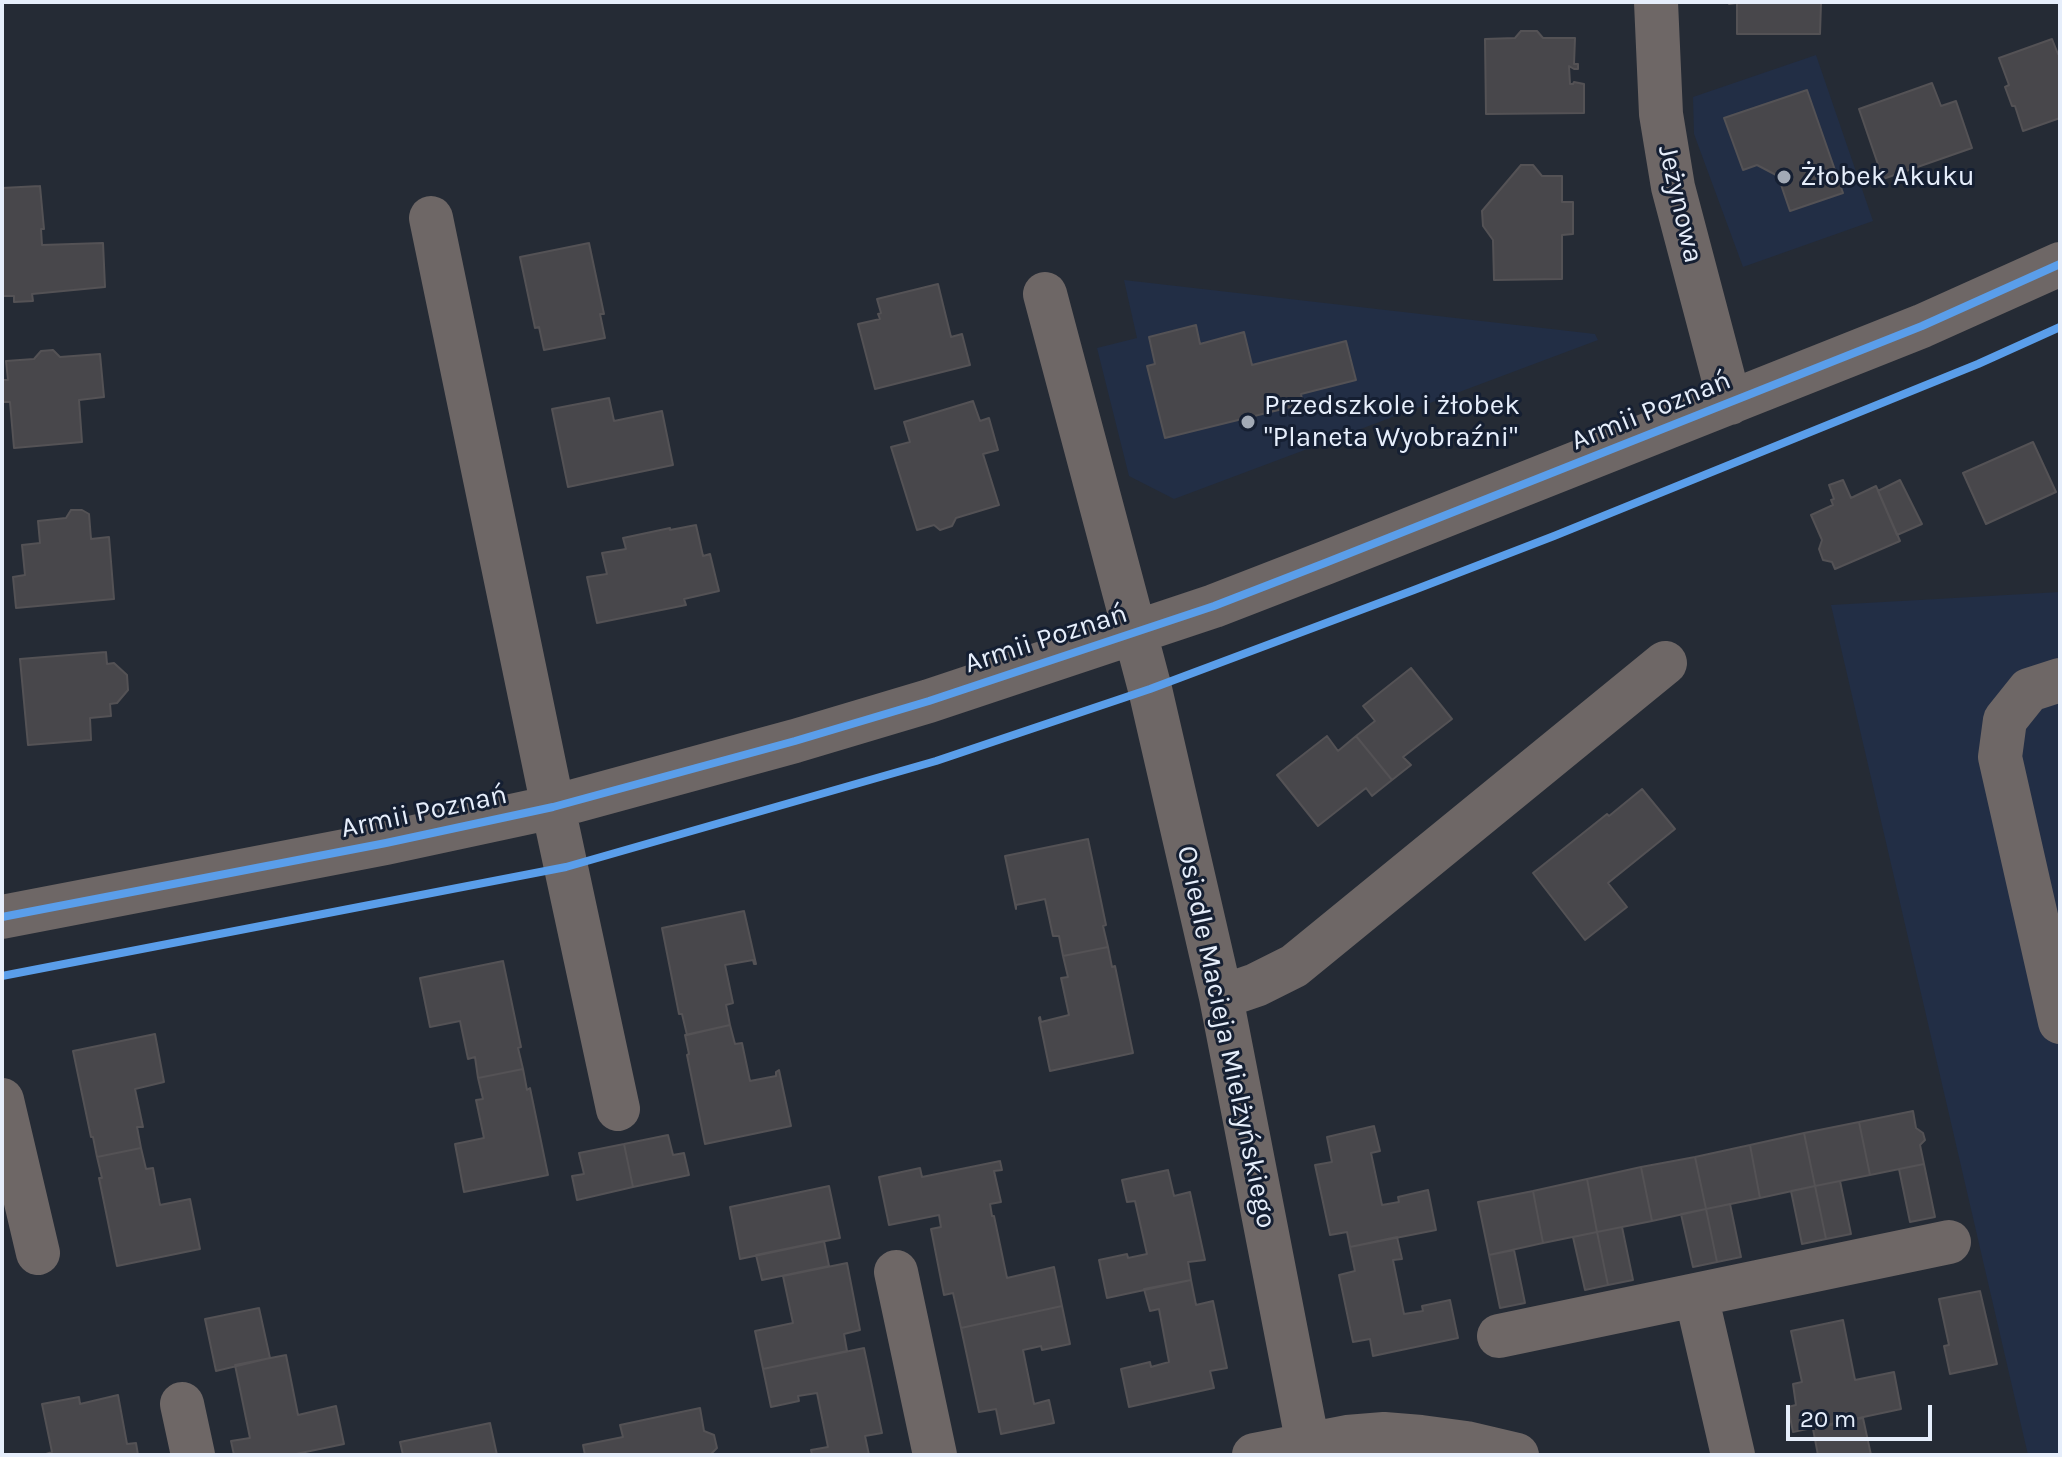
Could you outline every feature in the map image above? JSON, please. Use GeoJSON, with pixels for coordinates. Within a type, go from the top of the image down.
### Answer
{"type":"FeatureCollection","features":[{"type":"Feature","properties":{"kind":"street","name":"Jeżynowa"},"geometry":{"type":"LineString","coordinates":[[1656,2],[1661,114],[1673,187],[1730,403]]}},
{"type":"Feature","properties":{"kind":"street"},"geometry":{"type":"LineString","coordinates":[[431,218],[618,1109]]}},
{"type":"Feature","properties":{"kind":"street","name":"Armii Poznań"},"geometry":{"type":"LineString","coordinates":[[2,917],[399,841],[553,807],[929,701],[1214,606],[1922,326],[2060,264]]}},
{"type":"Feature","properties":{"kind":"street","name":"Armii Poznań"},"geometry":{"type":"LineString","coordinates":[[1045,294],[1135,633]]}},
{"type":"Feature","properties":{"kind":"street","name":"Osiedle Macieja Mielżyńskiego"},"geometry":{"type":"LineString","coordinates":[[1135,633],[1221,997],[1308,1449]]}},
{"type":"Feature","properties":{"kind":"street"},"geometry":{"type":"LineString","coordinates":[[1221,997],[1256,985],[1294,966],[1665,663]]}},
{"type":"Feature","properties":{"kind":"street"},"geometry":{"type":"LineString","coordinates":[[2060,680],[2029,690],[2005,720],[2000,757],[2060,1022]]}},
{"type":"Feature","properties":{"kind":"street"},"geometry":{"type":"LineString","coordinates":[[2,1100],[38,1253]]}},
{"type":"Feature","properties":{"kind":"street"},"geometry":{"type":"LineString","coordinates":[[1499,1336],[1949,1242]]}},
{"type":"Feature","properties":{"kind":"street"},"geometry":{"type":"LineString","coordinates":[[896,1272],[935,1455]]}},
{"type":"Feature","properties":{"kind":"street"},"geometry":{"type":"LineString","coordinates":[[1696,1295],[1733,1455]]}},
{"type":"Feature","properties":{"kind":"street"},"geometry":{"type":"LineString","coordinates":[[182,1404],[193,1455]]}},
{"type":"Feature","properties":{"kind":"street"},"geometry":{"type":"LineString","coordinates":[[1254,1455],[1308,1449],[1347,1437],[1384,1434],[1466,1443],[1517,1455]]}},
{"type":"Feature","properties":{"kind":"shaded area","name":"Żłobek Akuku"},"geometry":{"type":"Polygon","coordinates":[[[1816,55],[1873,221],[1743,267],[1694,134],[1693,97],[1816,55]]]}},
{"type":"Feature","properties":{"kind":"shaded area","name":"Przedszkole i żłobek \"Planeta Wyobraźni\""},"geometry":{"type":"Polygon","coordinates":[[[1124,280],[1595,334],[1598,340],[1174,499],[1129,476],[1097,348],[1137,338],[1124,280]]]}},
{"type":"Feature","properties":{"kind":"shaded area"},"geometry":{"type":"Polygon","coordinates":[[[2060,592],[2060,1455],[2028,1455],[1831,605],[2060,592]]]}},
{"type":"Feature","properties":{"kind":"building"},"geometry":{"type":"Polygon","coordinates":[[[1729,2],[1826,3],[1821,3],[1820,34],[1737,34],[1737,3],[1729,2]]]}},
{"type":"Feature","properties":{"kind":"building"},"geometry":{"type":"Polygon","coordinates":[[[1521,31],[1537,31],[1543,38],[1575,38],[1574,64],[1578,64],[1578,69],[1569,66],[1570,84],[1584,84],[1584,113],[1486,114],[1485,39],[1515,38],[1521,31]]]}},
{"type":"Feature","properties":{"kind":"building"},"geometry":{"type":"Polygon","coordinates":[[[2052,39],[2060,53],[2060,118],[2023,131],[2005,87],[2009,85],[1999,58],[2052,39]]]}},
{"type":"Feature","properties":{"kind":"building"},"geometry":{"type":"Polygon","coordinates":[[[1932,83],[1941,106],[1956,101],[1972,148],[1883,179],[1859,109],[1932,83]]]}},
{"type":"Feature","properties":{"kind":"building"},"geometry":{"type":"Polygon","coordinates":[[[1807,90],[1843,193],[1790,211],[1778,176],[1757,165],[1743,170],[1724,118],[1807,90]]]}},
{"type":"Feature","properties":{"kind":"building"},"geometry":{"type":"Polygon","coordinates":[[[1521,165],[1533,165],[1542,176],[1562,176],[1562,202],[1573,202],[1573,234],[1562,235],[1562,279],[1494,280],[1493,240],[1483,226],[1482,211],[1521,165]]]}},
{"type":"Feature","properties":{"kind":"building"},"geometry":{"type":"Polygon","coordinates":[[[40,186],[44,229],[41,229],[42,245],[103,243],[105,287],[32,294],[33,301],[14,302],[14,296],[2,296],[2,188],[40,186]]]}},
{"type":"Feature","properties":{"kind":"building"},"geometry":{"type":"Polygon","coordinates":[[[589,243],[604,314],[600,314],[605,338],[544,350],[539,327],[535,328],[520,257],[589,243]]]}},
{"type":"Feature","properties":{"kind":"building"},"geometry":{"type":"Polygon","coordinates":[[[938,284],[951,337],[962,334],[970,365],[875,389],[858,324],[880,319],[877,299],[938,284]]]}},
{"type":"Feature","properties":{"kind":"building"},"geometry":{"type":"Polygon","coordinates":[[[1196,325],[1200,344],[1244,332],[1252,365],[1346,341],[1356,380],[1301,394],[1303,404],[1165,438],[1147,366],[1155,364],[1149,337],[1196,325]]]}},
{"type":"Feature","properties":{"kind":"building"},"geometry":{"type":"Polygon","coordinates":[[[53,350],[60,357],[100,354],[104,397],[79,400],[82,442],[14,448],[10,402],[2,402],[2,380],[8,380],[6,361],[34,359],[41,351],[53,350]]]}},
{"type":"Feature","properties":{"kind":"building"},"geometry":{"type":"Polygon","coordinates":[[[609,398],[614,421],[662,411],[673,465],[568,487],[552,409],[609,398]]]}},
{"type":"Feature","properties":{"kind":"building"},"geometry":{"type":"Polygon","coordinates":[[[973,401],[980,421],[989,418],[998,450],[983,454],[999,505],[956,518],[952,526],[940,530],[934,525],[917,530],[891,447],[910,442],[904,422],[973,401]]]}},
{"type":"Feature","properties":{"kind":"building"},"geometry":{"type":"Polygon","coordinates":[[[2033,442],[2056,492],[1986,524],[1963,473],[2033,442]]]}},
{"type":"Feature","properties":{"kind":"building"},"geometry":{"type":"Polygon","coordinates":[[[1843,480],[1851,498],[1876,486],[1900,541],[1835,569],[1832,562],[1823,560],[1819,549],[1822,540],[1811,515],[1833,505],[1829,485],[1843,480]]]}},
{"type":"Feature","properties":{"kind":"building"},"geometry":{"type":"Polygon","coordinates":[[[1900,480],[1922,524],[1897,535],[1878,491],[1900,480]]]}},
{"type":"Feature","properties":{"kind":"building"},"geometry":{"type":"Polygon","coordinates":[[[71,510],[89,514],[91,539],[109,537],[114,599],[16,608],[13,577],[25,575],[22,545],[40,543],[38,521],[66,518],[71,510]]]}},
{"type":"Feature","properties":{"kind":"building"},"geometry":{"type":"Polygon","coordinates":[[[696,525],[703,556],[710,554],[719,591],[684,599],[686,605],[597,623],[587,577],[607,574],[602,553],[626,549],[623,538],[696,525]]]}},
{"type":"Feature","properties":{"kind":"building"},"geometry":{"type":"Polygon","coordinates":[[[106,652],[107,664],[114,663],[127,675],[128,690],[117,703],[110,704],[111,716],[90,718],[91,740],[28,745],[20,659],[106,652]]]}},
{"type":"Feature","properties":{"kind":"building"},"geometry":{"type":"Polygon","coordinates":[[[1411,668],[1452,719],[1403,757],[1411,765],[1392,780],[1356,736],[1375,721],[1363,706],[1411,668]]]}},
{"type":"Feature","properties":{"kind":"building"},"geometry":{"type":"Polygon","coordinates":[[[1327,736],[1338,751],[1356,736],[1392,780],[1372,796],[1366,788],[1318,826],[1277,775],[1327,736]]]}},
{"type":"Feature","properties":{"kind":"building"},"geometry":{"type":"Polygon","coordinates":[[[1642,789],[1675,829],[1608,883],[1627,907],[1585,940],[1533,873],[1642,789]]]}},
{"type":"Feature","properties":{"kind":"building"},"geometry":{"type":"Polygon","coordinates":[[[1088,839],[1108,947],[1063,956],[1059,936],[1053,936],[1045,899],[1016,905],[1016,909],[1005,856],[1088,839]]]}},
{"type":"Feature","properties":{"kind":"building"},"geometry":{"type":"Polygon","coordinates":[[[744,911],[756,964],[753,960],[725,965],[733,1003],[726,1005],[730,1025],[687,1035],[682,1014],[679,1014],[662,928],[744,911]]]}},
{"type":"Feature","properties":{"kind":"building"},"geometry":{"type":"Polygon","coordinates":[[[1108,947],[1112,967],[1115,966],[1133,1053],[1050,1071],[1039,1018],[1041,1022],[1069,1015],[1061,978],[1068,977],[1063,956],[1108,947]]]}},
{"type":"Feature","properties":{"kind":"building"},"geometry":{"type":"Polygon","coordinates":[[[503,961],[523,1069],[478,1078],[475,1057],[468,1059],[460,1021],[430,1027],[420,978],[503,961]]]}},
{"type":"Feature","properties":{"kind":"building"},"geometry":{"type":"Polygon","coordinates":[[[730,1025],[735,1044],[742,1043],[750,1081],[776,1076],[779,1070],[791,1126],[705,1144],[685,1035],[730,1025]]]}},
{"type":"Feature","properties":{"kind":"building"},"geometry":{"type":"Polygon","coordinates":[[[155,1034],[164,1082],[135,1089],[143,1127],[137,1127],[141,1148],[97,1157],[73,1051],[155,1034]]]}},
{"type":"Feature","properties":{"kind":"building"},"geometry":{"type":"Polygon","coordinates":[[[523,1069],[527,1090],[530,1088],[548,1175],[464,1192],[455,1144],[484,1138],[476,1100],[483,1099],[478,1078],[523,1069]]]}},
{"type":"Feature","properties":{"kind":"building"},"geometry":{"type":"Polygon","coordinates":[[[1913,1111],[1916,1128],[1923,1133],[1925,1140],[1920,1145],[1924,1164],[1870,1175],[1859,1122],[1913,1111]]]}},
{"type":"Feature","properties":{"kind":"building"},"geometry":{"type":"Polygon","coordinates":[[[1859,1122],[1870,1175],[1815,1186],[1804,1133],[1859,1122]]]}},
{"type":"Feature","properties":{"kind":"building"},"geometry":{"type":"Polygon","coordinates":[[[1374,1126],[1380,1151],[1371,1153],[1382,1205],[1399,1202],[1398,1197],[1428,1190],[1436,1230],[1350,1247],[1347,1232],[1330,1235],[1315,1165],[1332,1162],[1327,1137],[1374,1126]]]}},
{"type":"Feature","properties":{"kind":"building"},"geometry":{"type":"Polygon","coordinates":[[[1804,1133],[1815,1186],[1760,1198],[1750,1145],[1804,1133]]]}},
{"type":"Feature","properties":{"kind":"building"},"geometry":{"type":"Polygon","coordinates":[[[668,1135],[673,1155],[684,1153],[689,1175],[633,1187],[624,1144],[668,1135]]]}},
{"type":"Feature","properties":{"kind":"building"},"geometry":{"type":"Polygon","coordinates":[[[624,1144],[633,1187],[577,1200],[572,1176],[584,1174],[579,1153],[624,1144]]]}},
{"type":"Feature","properties":{"kind":"building"},"geometry":{"type":"Polygon","coordinates":[[[1750,1145],[1760,1198],[1706,1209],[1695,1157],[1750,1145]]]}},
{"type":"Feature","properties":{"kind":"building"},"geometry":{"type":"Polygon","coordinates":[[[141,1148],[146,1169],[153,1168],[160,1205],[190,1199],[200,1249],[117,1266],[97,1157],[141,1148]]]}},
{"type":"Feature","properties":{"kind":"building"},"geometry":{"type":"Polygon","coordinates":[[[1695,1157],[1706,1209],[1652,1221],[1641,1167],[1695,1157]]]}},
{"type":"Feature","properties":{"kind":"building"},"geometry":{"type":"Polygon","coordinates":[[[1000,1161],[1002,1170],[994,1171],[1001,1202],[990,1204],[1007,1278],[1054,1267],[1062,1306],[961,1328],[953,1293],[944,1295],[931,1229],[941,1227],[939,1215],[889,1225],[879,1177],[920,1168],[922,1177],[1000,1161]]]}},
{"type":"Feature","properties":{"kind":"building"},"geometry":{"type":"Polygon","coordinates":[[[1924,1164],[1935,1217],[1910,1222],[1899,1169],[1924,1164]]]}},
{"type":"Feature","properties":{"kind":"building"},"geometry":{"type":"Polygon","coordinates":[[[1641,1167],[1652,1221],[1597,1232],[1587,1179],[1641,1167]]]}},
{"type":"Feature","properties":{"kind":"building"},"geometry":{"type":"Polygon","coordinates":[[[1168,1170],[1174,1196],[1190,1192],[1205,1260],[1188,1262],[1191,1280],[1107,1298],[1099,1260],[1127,1254],[1128,1258],[1147,1254],[1135,1201],[1127,1202],[1122,1180],[1168,1170]]]}},
{"type":"Feature","properties":{"kind":"building"},"geometry":{"type":"Polygon","coordinates":[[[1587,1179],[1597,1232],[1543,1243],[1533,1191],[1587,1179]]]}},
{"type":"Feature","properties":{"kind":"building"},"geometry":{"type":"Polygon","coordinates":[[[1840,1181],[1851,1234],[1826,1239],[1815,1186],[1840,1181]]]}},
{"type":"Feature","properties":{"kind":"building"},"geometry":{"type":"Polygon","coordinates":[[[829,1186],[840,1238],[740,1259],[730,1207],[829,1186]]]}},
{"type":"Feature","properties":{"kind":"building"},"geometry":{"type":"Polygon","coordinates":[[[1815,1186],[1826,1239],[1802,1244],[1791,1191],[1815,1186]]]}},
{"type":"Feature","properties":{"kind":"building"},"geometry":{"type":"Polygon","coordinates":[[[1533,1191],[1543,1243],[1489,1255],[1478,1202],[1533,1191]]]}},
{"type":"Feature","properties":{"kind":"building"},"geometry":{"type":"Polygon","coordinates":[[[1730,1204],[1741,1257],[1717,1262],[1706,1209],[1730,1204]]]}},
{"type":"Feature","properties":{"kind":"building"},"geometry":{"type":"Polygon","coordinates":[[[1706,1209],[1717,1262],[1693,1267],[1681,1214],[1706,1209]]]}},
{"type":"Feature","properties":{"kind":"building"},"geometry":{"type":"Polygon","coordinates":[[[1622,1227],[1633,1280],[1608,1285],[1597,1232],[1622,1227]]]}},
{"type":"Feature","properties":{"kind":"building"},"geometry":{"type":"Polygon","coordinates":[[[1597,1232],[1608,1285],[1585,1290],[1573,1237],[1597,1232]]]}},
{"type":"Feature","properties":{"kind":"building"},"geometry":{"type":"Polygon","coordinates":[[[1397,1237],[1402,1259],[1393,1260],[1404,1314],[1423,1311],[1422,1306],[1450,1300],[1458,1338],[1373,1356],[1370,1339],[1353,1342],[1339,1275],[1355,1271],[1350,1247],[1397,1237]]]}},
{"type":"Feature","properties":{"kind":"building"},"geometry":{"type":"Polygon","coordinates":[[[824,1241],[829,1266],[762,1280],[756,1255],[824,1241]]]}},
{"type":"Feature","properties":{"kind":"building"},"geometry":{"type":"Polygon","coordinates":[[[1514,1250],[1525,1303],[1500,1308],[1489,1255],[1514,1250]]]}},
{"type":"Feature","properties":{"kind":"building"},"geometry":{"type":"Polygon","coordinates":[[[847,1263],[860,1330],[844,1334],[847,1351],[763,1369],[755,1331],[793,1323],[783,1276],[847,1263]]]}},
{"type":"Feature","properties":{"kind":"building"},"geometry":{"type":"Polygon","coordinates":[[[1191,1280],[1196,1305],[1213,1301],[1227,1368],[1210,1371],[1214,1388],[1129,1407],[1121,1369],[1150,1362],[1151,1367],[1169,1362],[1159,1309],[1150,1311],[1144,1289],[1191,1280]]]}},
{"type":"Feature","properties":{"kind":"building"},"geometry":{"type":"Polygon","coordinates":[[[1980,1291],[1997,1364],[1950,1374],[1944,1346],[1949,1345],[1939,1299],[1980,1291]]]}},
{"type":"Feature","properties":{"kind":"building"},"geometry":{"type":"Polygon","coordinates":[[[1062,1306],[1070,1344],[1042,1350],[1041,1346],[1023,1350],[1034,1404],[1049,1400],[1054,1423],[1001,1434],[996,1409],[979,1412],[961,1328],[1062,1306]]]}},
{"type":"Feature","properties":{"kind":"building"},"geometry":{"type":"Polygon","coordinates":[[[259,1308],[270,1358],[216,1371],[205,1319],[259,1308]]]}},
{"type":"Feature","properties":{"kind":"building"},"geometry":{"type":"Polygon","coordinates":[[[1843,1320],[1855,1380],[1894,1372],[1901,1409],[1793,1432],[1788,1407],[1796,1405],[1793,1384],[1802,1382],[1791,1331],[1843,1320]]]}},
{"type":"Feature","properties":{"kind":"building"},"geometry":{"type":"Polygon","coordinates":[[[864,1348],[882,1433],[865,1436],[869,1455],[812,1455],[811,1450],[828,1447],[817,1393],[798,1396],[799,1401],[771,1407],[763,1369],[864,1348]]]}},
{"type":"Feature","properties":{"kind":"building"},"geometry":{"type":"Polygon","coordinates":[[[286,1355],[298,1415],[336,1406],[344,1444],[291,1455],[234,1455],[231,1441],[250,1438],[235,1365],[286,1355]]]}},
{"type":"Feature","properties":{"kind":"building"},"geometry":{"type":"Polygon","coordinates":[[[118,1395],[127,1444],[136,1443],[138,1455],[43,1455],[52,1452],[42,1404],[79,1397],[80,1404],[118,1395]]]}},
{"type":"Feature","properties":{"kind":"building"},"geometry":{"type":"Polygon","coordinates":[[[700,1408],[704,1431],[714,1435],[717,1448],[710,1455],[585,1455],[583,1445],[623,1437],[620,1425],[700,1408]]]}},
{"type":"Feature","properties":{"kind":"building"},"geometry":{"type":"Polygon","coordinates":[[[1863,1418],[1871,1455],[1818,1455],[1813,1429],[1863,1418]]]}},
{"type":"Feature","properties":{"kind":"building"},"geometry":{"type":"Polygon","coordinates":[[[490,1423],[497,1455],[403,1455],[400,1442],[490,1423]]]}},
{"type":"Feature","properties":{"kind":"cycle path"},"geometry":{"type":"LineString","coordinates":[[2,917],[386,843],[553,807],[929,701],[1214,606],[1922,326],[2060,264]]}},
{"type":"Feature","properties":{"kind":"cycle path"},"geometry":{"type":"LineString","coordinates":[[2,976],[566,867],[936,761],[1150,689],[1554,536],[1978,364],[2060,327]]}},
{"type":"Feature","properties":{"kind":"place","name":"Żłobek Akuku"},"geometry":{"type":"Point","coordinates":[1784,177]}},
{"type":"Feature","properties":{"kind":"place","name":"Przedszkole i żłobek \"Planeta Wyobraźni\""},"geometry":{"type":"Point","coordinates":[1248,422]}}]}
